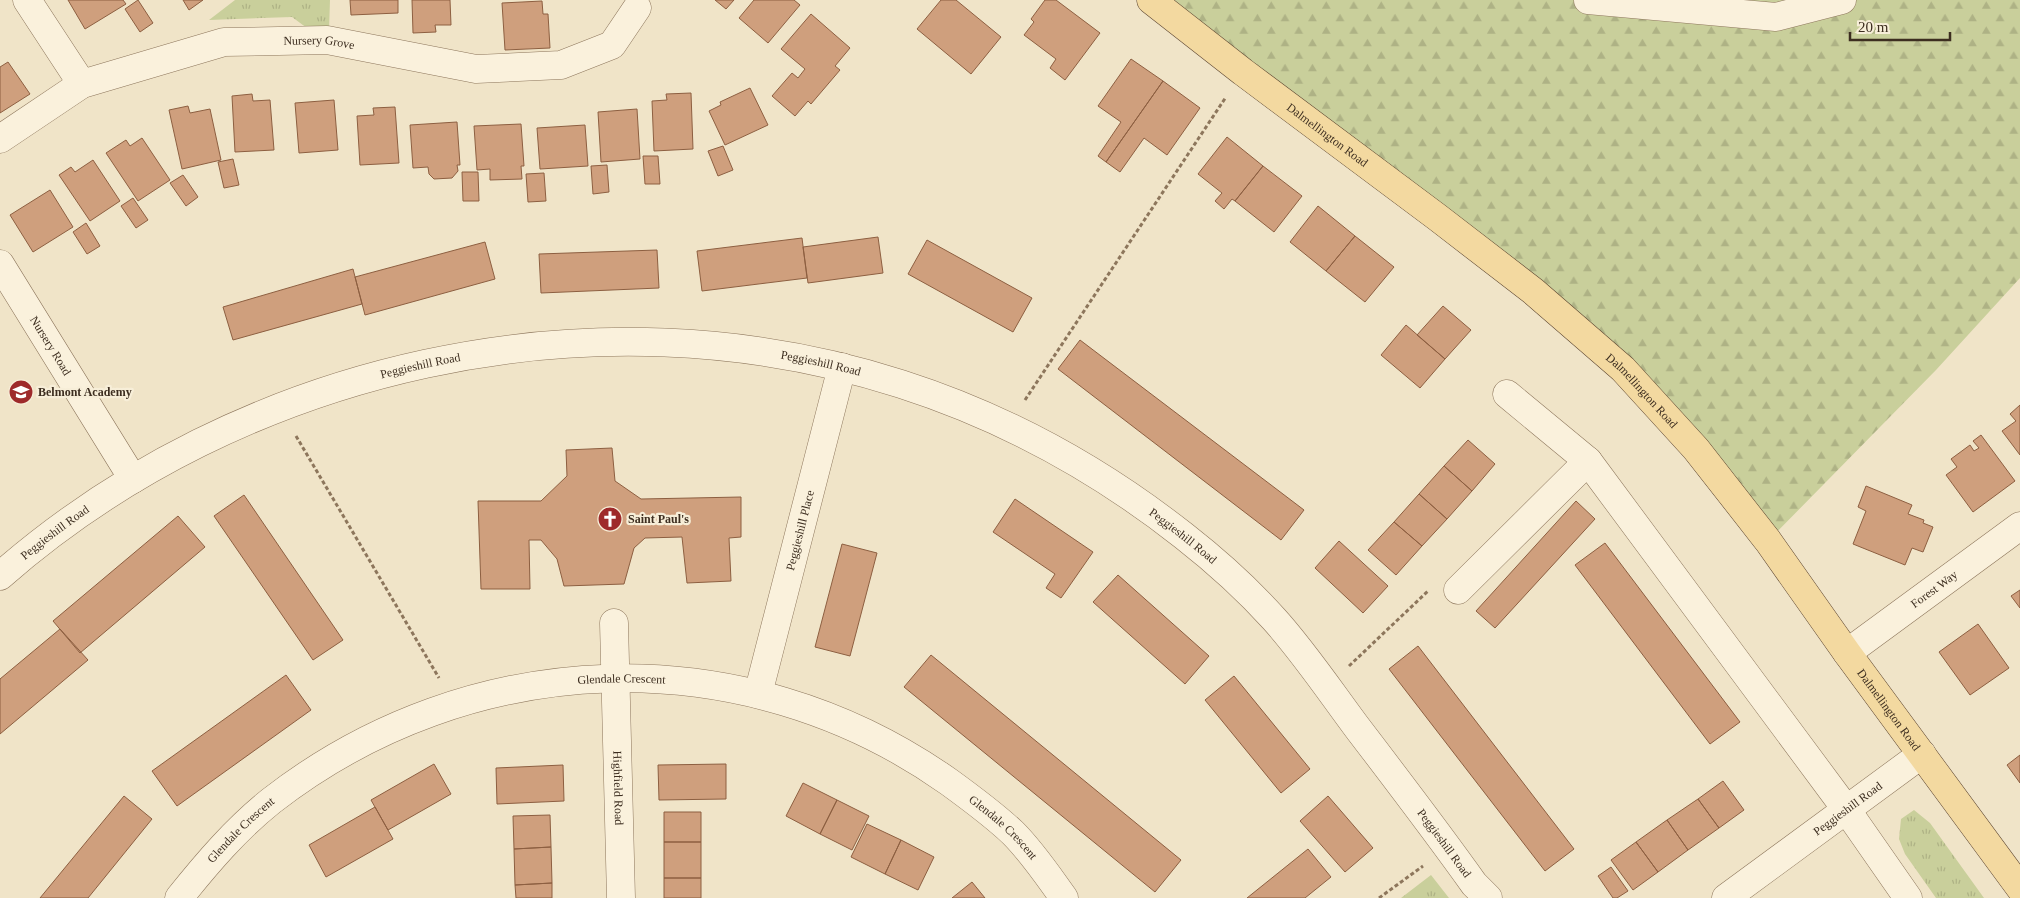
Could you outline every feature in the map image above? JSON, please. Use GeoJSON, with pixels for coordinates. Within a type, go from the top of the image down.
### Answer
{"type":"FeatureCollection","features":[{"type":"Feature","properties":{"kind":"main road","name":"Dalmellington Road"},"geometry":{"type":"LineString","coordinates":[[1151,0],[1243,72],[1533,291],[1623,369],[1696,449],[1768,541],[1847,653],[2020,888]]}},
{"type":"Feature","properties":{"kind":"street"},"geometry":{"type":"LineString","coordinates":[[27,0],[82,84]]}},
{"type":"Feature","properties":{"kind":"street"},"geometry":{"type":"LineString","coordinates":[[1588,0],[1776,16],[1842,0]]}},
{"type":"Feature","properties":{"kind":"street","name":"Nursery Grove"},"geometry":{"type":"LineString","coordinates":[[0,139],[82,84],[224,42],[327,40],[476,69],[561,65],[612,45],[637,8]]}},
{"type":"Feature","properties":{"kind":"street","name":"Nursery Road"},"geometry":{"type":"LineString","coordinates":[[0,264],[133,479]]}},
{"type":"Feature","properties":{"kind":"street","name":"Peggieshill Road"},"geometry":{"type":"LineString","coordinates":[[0,576],[76,516],[133,479],[213,436],[279,407],[346,384],[415,365],[475,354],[545,346],[598,343],[659,343],[720,347],[781,355],[842,367],[898,383],[1008,425],[1089,469],[1140,502],[1188,538],[1233,578],[1275,620],[1448,847],[1474,884],[1488,898]]}},
{"type":"Feature","properties":{"kind":"street","name":"Peggieshill Place"},"geometry":{"type":"LineString","coordinates":[[758,694],[842,367]]}},
{"type":"Feature","properties":{"kind":"street"},"geometry":{"type":"LineString","coordinates":[[1506,394],[1588,461],[1846,809],[1908,898]]}},
{"type":"Feature","properties":{"kind":"street"},"geometry":{"type":"LineString","coordinates":[[1458,590],[1588,461]]}},
{"type":"Feature","properties":{"kind":"street","name":"Forest Way"},"geometry":{"type":"LineString","coordinates":[[1847,653],[2020,526]]}},
{"type":"Feature","properties":{"kind":"street","name":"Highfield Road"},"geometry":{"type":"LineString","coordinates":[[614,623],[621,898]]}},
{"type":"Feature","properties":{"kind":"street","name":"Glendale Crescent"},"geometry":{"type":"LineString","coordinates":[[179,898],[213,856],[270,802],[303,778],[375,737],[414,719],[454,704],[504,691],[554,682],[615,677],[657,678],[708,684],[758,694],[803,706],[846,723],[887,743],[927,766],[990,812],[1031,854],[1064,898]]}},
{"type":"Feature","properties":{"kind":"street","name":"Peggieshill Road"},"geometry":{"type":"LineString","coordinates":[[1726,898],[1922,754]]}},
{"type":"Feature","properties":{"kind":"path"},"geometry":{"type":"LineString","coordinates":[[1008,425],[1243,72]]}},
{"type":"Feature","properties":{"kind":"path"},"geometry":{"type":"LineString","coordinates":[[279,407],[454,704]]}},
{"type":"Feature","properties":{"kind":"path"},"geometry":{"type":"LineString","coordinates":[[1326,687],[1434,585],[1458,590]]}},
{"type":"Feature","properties":{"kind":"path"},"geometry":{"type":"LineString","coordinates":[[1380,898],[1448,847]]}},
{"type":"Feature","properties":{"kind":"green space"},"geometry":{"type":"Polygon","coordinates":[[[235,0],[330,0],[329,31],[311,31],[292,17],[209,20],[235,0]]]}},
{"type":"Feature","properties":{"kind":"green space"},"geometry":{"type":"Polygon","coordinates":[[[1160,0],[2020,0],[2020,278],[1936,370],[1768,541],[1623,369],[1160,0]]]}},
{"type":"Feature","properties":{"kind":"green space"},"geometry":{"type":"Polygon","coordinates":[[[1914,810],[1930,823],[1984,898],[1936,898],[1905,854],[1899,839],[1901,819],[1914,810]]]}},
{"type":"Feature","properties":{"kind":"green space"},"geometry":{"type":"Polygon","coordinates":[[[1431,875],[1449,898],[1401,898],[1431,875]]]}},
{"type":"Feature","properties":{"kind":"building"},"geometry":{"type":"Polygon","coordinates":[[[68,0],[123,0],[126,4],[85,29],[68,0]]]}},
{"type":"Feature","properties":{"kind":"building"},"geometry":{"type":"Polygon","coordinates":[[[138,0],[153,23],[140,32],[125,9],[138,0]]]}},
{"type":"Feature","properties":{"kind":"building"},"geometry":{"type":"Polygon","coordinates":[[[183,0],[203,0],[189,10],[183,0]]]}},
{"type":"Feature","properties":{"kind":"building"},"geometry":{"type":"Polygon","coordinates":[[[350,0],[398,0],[398,13],[351,15],[350,0]]]}},
{"type":"Feature","properties":{"kind":"building"},"geometry":{"type":"Polygon","coordinates":[[[412,0],[450,0],[451,25],[435,25],[436,32],[413,33],[412,0]]]}},
{"type":"Feature","properties":{"kind":"building"},"geometry":{"type":"Polygon","coordinates":[[[715,0],[734,0],[726,9],[715,0]]]}},
{"type":"Feature","properties":{"kind":"building"},"geometry":{"type":"Polygon","coordinates":[[[754,0],[794,0],[800,5],[768,43],[739,18],[754,0]]]}},
{"type":"Feature","properties":{"kind":"building"},"geometry":{"type":"Polygon","coordinates":[[[941,0],[956,0],[1001,37],[971,74],[917,29],[941,0]]]}},
{"type":"Feature","properties":{"kind":"building"},"geometry":{"type":"Polygon","coordinates":[[[1045,0],[1056,0],[1100,33],[1065,80],[1050,68],[1056,59],[1024,35],[1034,22],[1031,19],[1045,0]]]}},
{"type":"Feature","properties":{"kind":"building"},"geometry":{"type":"Polygon","coordinates":[[[542,1],[543,14],[548,14],[550,48],[505,50],[502,3],[542,1]]]}},
{"type":"Feature","properties":{"kind":"building"},"geometry":{"type":"Polygon","coordinates":[[[811,14],[850,48],[835,66],[840,70],[811,104],[808,101],[795,116],[772,96],[792,73],[798,78],[805,69],[781,49],[811,14]]]}},
{"type":"Feature","properties":{"kind":"building"},"geometry":{"type":"Polygon","coordinates":[[[1131,59],[1163,81],[1106,162],[1098,156],[1121,122],[1098,106],[1131,59]]]}},
{"type":"Feature","properties":{"kind":"building"},"geometry":{"type":"Polygon","coordinates":[[[8,62],[30,94],[0,113],[0,67],[8,62]]]}},
{"type":"Feature","properties":{"kind":"building"},"geometry":{"type":"Polygon","coordinates":[[[1163,81],[1200,108],[1167,155],[1144,138],[1120,172],[1106,162],[1163,81]]]}},
{"type":"Feature","properties":{"kind":"building"},"geometry":{"type":"Polygon","coordinates":[[[750,88],[768,125],[725,145],[709,111],[721,105],[720,102],[750,88]]]}},
{"type":"Feature","properties":{"kind":"building"},"geometry":{"type":"Polygon","coordinates":[[[691,93],[693,149],[654,151],[652,101],[667,100],[666,94],[691,93]]]}},
{"type":"Feature","properties":{"kind":"building"},"geometry":{"type":"Polygon","coordinates":[[[252,94],[253,101],[270,100],[274,150],[235,152],[232,96],[252,94]]]}},
{"type":"Feature","properties":{"kind":"building"},"geometry":{"type":"Polygon","coordinates":[[[334,100],[338,150],[299,153],[295,103],[334,100]]]}},
{"type":"Feature","properties":{"kind":"building"},"geometry":{"type":"Polygon","coordinates":[[[188,106],[190,113],[210,109],[221,160],[182,169],[169,110],[188,106]]]}},
{"type":"Feature","properties":{"kind":"building"},"geometry":{"type":"Polygon","coordinates":[[[395,107],[399,163],[360,165],[357,116],[374,115],[373,108],[395,107]]]}},
{"type":"Feature","properties":{"kind":"building"},"geometry":{"type":"Polygon","coordinates":[[[637,109],[640,159],[601,162],[598,112],[637,109]]]}},
{"type":"Feature","properties":{"kind":"building"},"geometry":{"type":"Polygon","coordinates":[[[457,122],[460,165],[457,165],[458,171],[452,178],[434,179],[429,174],[428,167],[413,168],[410,125],[457,122]]]}},
{"type":"Feature","properties":{"kind":"building"},"geometry":{"type":"Polygon","coordinates":[[[521,124],[524,166],[521,166],[522,179],[490,180],[490,169],[477,170],[474,126],[521,124]]]}},
{"type":"Feature","properties":{"kind":"building"},"geometry":{"type":"Polygon","coordinates":[[[585,125],[588,166],[540,169],[537,128],[585,125]]]}},
{"type":"Feature","properties":{"kind":"building"},"geometry":{"type":"Polygon","coordinates":[[[1227,137],[1263,166],[1235,201],[1232,199],[1224,209],[1215,201],[1222,193],[1198,174],[1227,137]]]}},
{"type":"Feature","properties":{"kind":"building"},"geometry":{"type":"Polygon","coordinates":[[[142,138],[170,180],[138,201],[106,153],[126,140],[130,146],[142,138]]]}},
{"type":"Feature","properties":{"kind":"building"},"geometry":{"type":"Polygon","coordinates":[[[723,146],[733,170],[718,176],[708,151],[723,146]]]}},
{"type":"Feature","properties":{"kind":"building"},"geometry":{"type":"Polygon","coordinates":[[[643,156],[658,156],[660,184],[645,184],[643,156]]]}},
{"type":"Feature","properties":{"kind":"building"},"geometry":{"type":"Polygon","coordinates":[[[233,159],[239,185],[224,188],[218,162],[233,159]]]}},
{"type":"Feature","properties":{"kind":"building"},"geometry":{"type":"Polygon","coordinates":[[[93,160],[120,201],[90,221],[59,175],[71,167],[75,172],[93,160]]]}},
{"type":"Feature","properties":{"kind":"building"},"geometry":{"type":"Polygon","coordinates":[[[607,165],[609,192],[593,194],[591,166],[607,165]]]}},
{"type":"Feature","properties":{"kind":"building"},"geometry":{"type":"Polygon","coordinates":[[[1263,166],[1302,196],[1274,232],[1235,201],[1263,166]]]}},
{"type":"Feature","properties":{"kind":"building"},"geometry":{"type":"Polygon","coordinates":[[[462,172],[478,172],[479,201],[463,201],[462,172]]]}},
{"type":"Feature","properties":{"kind":"building"},"geometry":{"type":"Polygon","coordinates":[[[544,173],[546,201],[528,202],[526,174],[544,173]]]}},
{"type":"Feature","properties":{"kind":"building"},"geometry":{"type":"Polygon","coordinates":[[[183,175],[198,197],[186,206],[170,183],[183,175]]]}},
{"type":"Feature","properties":{"kind":"building"},"geometry":{"type":"Polygon","coordinates":[[[50,190],[73,227],[33,252],[10,215],[50,190]]]}},
{"type":"Feature","properties":{"kind":"building"},"geometry":{"type":"Polygon","coordinates":[[[133,198],[148,220],[136,228],[121,206],[133,198]]]}},
{"type":"Feature","properties":{"kind":"building"},"geometry":{"type":"Polygon","coordinates":[[[1318,206],[1355,236],[1326,271],[1290,242],[1318,206]]]}},
{"type":"Feature","properties":{"kind":"building"},"geometry":{"type":"Polygon","coordinates":[[[86,223],[100,246],[87,254],[73,232],[86,223]]]}},
{"type":"Feature","properties":{"kind":"building"},"geometry":{"type":"Polygon","coordinates":[[[1355,236],[1394,267],[1365,302],[1326,271],[1355,236]]]}},
{"type":"Feature","properties":{"kind":"building"},"geometry":{"type":"Polygon","coordinates":[[[878,237],[883,273],[808,283],[803,247],[878,237]]]}},
{"type":"Feature","properties":{"kind":"building"},"geometry":{"type":"Polygon","coordinates":[[[802,238],[807,278],[702,291],[697,251],[802,238]]]}},
{"type":"Feature","properties":{"kind":"building"},"geometry":{"type":"Polygon","coordinates":[[[927,240],[1032,298],[1013,332],[908,274],[927,240]]]}},
{"type":"Feature","properties":{"kind":"building"},"geometry":{"type":"Polygon","coordinates":[[[485,242],[495,279],[365,315],[355,277],[485,242]]]}},
{"type":"Feature","properties":{"kind":"building"},"geometry":{"type":"Polygon","coordinates":[[[657,250],[659,288],[541,293],[539,254],[657,250]]]}},
{"type":"Feature","properties":{"kind":"building"},"geometry":{"type":"Polygon","coordinates":[[[353,269],[362,304],[233,340],[223,307],[353,269]]]}},
{"type":"Feature","properties":{"kind":"building"},"geometry":{"type":"Polygon","coordinates":[[[1443,306],[1471,330],[1445,359],[1417,335],[1443,306]]]}},
{"type":"Feature","properties":{"kind":"building"},"geometry":{"type":"Polygon","coordinates":[[[1406,325],[1445,359],[1420,388],[1381,355],[1406,325]]]}},
{"type":"Feature","properties":{"kind":"building"},"geometry":{"type":"Polygon","coordinates":[[[1080,340],[1304,510],[1281,540],[1058,369],[1080,340]]]}},
{"type":"Feature","properties":{"kind":"building"},"geometry":{"type":"Polygon","coordinates":[[[2020,405],[2020,455],[2002,431],[2016,421],[2010,414],[2020,405]]]}},
{"type":"Feature","properties":{"kind":"building"},"geometry":{"type":"Polygon","coordinates":[[[1981,435],[2015,481],[1973,512],[1946,475],[1957,467],[1951,459],[1970,445],[1974,451],[1979,448],[1973,441],[1981,435]]]}},
{"type":"Feature","properties":{"kind":"building"},"geometry":{"type":"Polygon","coordinates":[[[1468,440],[1495,464],[1472,491],[1444,466],[1468,440]]]}},
{"type":"Feature","properties":{"kind":"building","name":"Saint Paul's"},"geometry":{"type":"Polygon","coordinates":[[[612,448],[615,481],[641,499],[741,497],[741,537],[729,538],[731,581],[687,583],[682,537],[645,538],[634,548],[624,584],[564,586],[557,559],[541,540],[529,540],[530,589],[481,589],[478,501],[541,501],[567,476],[566,450],[612,448]]]}},
{"type":"Feature","properties":{"kind":"building"},"geometry":{"type":"Polygon","coordinates":[[[1444,466],[1472,491],[1447,519],[1419,494],[1444,466]]]}},
{"type":"Feature","properties":{"kind":"building"},"geometry":{"type":"Polygon","coordinates":[[[1866,486],[1912,505],[1908,514],[1924,520],[1923,523],[1933,527],[1923,552],[1912,548],[1905,565],[1853,544],[1866,511],[1858,507],[1866,486]]]}},
{"type":"Feature","properties":{"kind":"building"},"geometry":{"type":"Polygon","coordinates":[[[1419,494],[1447,519],[1422,546],[1394,522],[1419,494]]]}},
{"type":"Feature","properties":{"kind":"building"},"geometry":{"type":"Polygon","coordinates":[[[244,495],[343,640],[313,660],[214,516],[244,495]]]}},
{"type":"Feature","properties":{"kind":"building"},"geometry":{"type":"Polygon","coordinates":[[[1015,499],[1093,552],[1061,598],[1046,588],[1055,574],[993,532],[1015,499]]]}},
{"type":"Feature","properties":{"kind":"building"},"geometry":{"type":"Polygon","coordinates":[[[1576,501],[1595,519],[1495,628],[1476,611],[1576,501]]]}},
{"type":"Feature","properties":{"kind":"building"},"geometry":{"type":"Polygon","coordinates":[[[178,516],[205,547],[80,653],[53,621],[178,516]]]}},
{"type":"Feature","properties":{"kind":"building"},"geometry":{"type":"Polygon","coordinates":[[[1394,522],[1422,546],[1396,575],[1368,550],[1394,522]]]}},
{"type":"Feature","properties":{"kind":"building"},"geometry":{"type":"Polygon","coordinates":[[[1339,541],[1388,586],[1363,613],[1315,568],[1339,541]]]}},
{"type":"Feature","properties":{"kind":"building"},"geometry":{"type":"Polygon","coordinates":[[[1605,543],[1740,722],[1710,744],[1575,565],[1605,543]]]}},
{"type":"Feature","properties":{"kind":"building"},"geometry":{"type":"Polygon","coordinates":[[[842,544],[877,553],[850,656],[815,647],[842,544]]]}},
{"type":"Feature","properties":{"kind":"building"},"geometry":{"type":"Polygon","coordinates":[[[1118,575],[1209,656],[1185,684],[1093,602],[1118,575]]]}},
{"type":"Feature","properties":{"kind":"building"},"geometry":{"type":"Polygon","coordinates":[[[2020,590],[2020,608],[2011,596],[2020,590]]]}},
{"type":"Feature","properties":{"kind":"building"},"geometry":{"type":"Polygon","coordinates":[[[1978,624],[2009,668],[1970,695],[1939,652],[1978,624]]]}},
{"type":"Feature","properties":{"kind":"building"},"geometry":{"type":"Polygon","coordinates":[[[60,629],[88,660],[0,734],[0,679],[60,629]]]}},
{"type":"Feature","properties":{"kind":"building"},"geometry":{"type":"Polygon","coordinates":[[[1418,646],[1574,849],[1545,871],[1389,669],[1418,646]]]}},
{"type":"Feature","properties":{"kind":"building"},"geometry":{"type":"Polygon","coordinates":[[[931,655],[1181,860],[1155,892],[904,687],[931,655]]]}},
{"type":"Feature","properties":{"kind":"building"},"geometry":{"type":"Polygon","coordinates":[[[286,675],[311,710],[177,806],[152,771],[286,675]]]}},
{"type":"Feature","properties":{"kind":"building"},"geometry":{"type":"Polygon","coordinates":[[[1234,676],[1310,769],[1281,793],[1205,700],[1234,676]]]}},
{"type":"Feature","properties":{"kind":"building"},"geometry":{"type":"Polygon","coordinates":[[[2020,755],[2020,783],[2007,765],[2020,755]]]}},
{"type":"Feature","properties":{"kind":"building"},"geometry":{"type":"Polygon","coordinates":[[[434,764],[451,794],[388,830],[371,800],[434,764]]]}},
{"type":"Feature","properties":{"kind":"building"},"geometry":{"type":"Polygon","coordinates":[[[726,764],[726,799],[659,800],[658,765],[726,764]]]}},
{"type":"Feature","properties":{"kind":"building"},"geometry":{"type":"Polygon","coordinates":[[[563,765],[564,801],[497,804],[496,768],[563,765]]]}},
{"type":"Feature","properties":{"kind":"building"},"geometry":{"type":"Polygon","coordinates":[[[1723,781],[1744,810],[1719,828],[1698,799],[1723,781]]]}},
{"type":"Feature","properties":{"kind":"building"},"geometry":{"type":"Polygon","coordinates":[[[803,783],[837,800],[820,834],[786,816],[803,783]]]}},
{"type":"Feature","properties":{"kind":"building"},"geometry":{"type":"Polygon","coordinates":[[[124,796],[152,819],[88,898],[40,898],[124,796]]]}},
{"type":"Feature","properties":{"kind":"building"},"geometry":{"type":"Polygon","coordinates":[[[1328,796],[1373,848],[1345,872],[1300,821],[1328,796]]]}},
{"type":"Feature","properties":{"kind":"building"},"geometry":{"type":"Polygon","coordinates":[[[1698,799],[1719,828],[1688,850],[1667,820],[1698,799]]]}},
{"type":"Feature","properties":{"kind":"building"},"geometry":{"type":"Polygon","coordinates":[[[837,800],[869,816],[852,850],[820,834],[837,800]]]}},
{"type":"Feature","properties":{"kind":"building"},"geometry":{"type":"Polygon","coordinates":[[[375,807],[393,839],[326,877],[309,845],[375,807]]]}},
{"type":"Feature","properties":{"kind":"building"},"geometry":{"type":"Polygon","coordinates":[[[664,812],[701,812],[701,842],[664,842],[664,812]]]}},
{"type":"Feature","properties":{"kind":"building"},"geometry":{"type":"Polygon","coordinates":[[[550,815],[551,847],[514,849],[513,816],[550,815]]]}},
{"type":"Feature","properties":{"kind":"building"},"geometry":{"type":"Polygon","coordinates":[[[1667,820],[1688,850],[1658,872],[1636,842],[1667,820]]]}},
{"type":"Feature","properties":{"kind":"building"},"geometry":{"type":"Polygon","coordinates":[[[867,824],[901,840],[885,874],[851,857],[867,824]]]}},
{"type":"Feature","properties":{"kind":"building"},"geometry":{"type":"Polygon","coordinates":[[[901,840],[934,857],[918,890],[885,874],[901,840]]]}},
{"type":"Feature","properties":{"kind":"building"},"geometry":{"type":"Polygon","coordinates":[[[664,842],[701,842],[701,878],[664,878],[664,842]]]}},
{"type":"Feature","properties":{"kind":"building"},"geometry":{"type":"Polygon","coordinates":[[[1636,842],[1658,872],[1633,890],[1611,860],[1636,842]]]}},
{"type":"Feature","properties":{"kind":"building"},"geometry":{"type":"Polygon","coordinates":[[[551,847],[552,883],[515,885],[514,849],[551,847]]]}},
{"type":"Feature","properties":{"kind":"building"},"geometry":{"type":"Polygon","coordinates":[[[1308,849],[1331,877],[1305,898],[1247,898],[1308,849]]]}},
{"type":"Feature","properties":{"kind":"building"},"geometry":{"type":"Polygon","coordinates":[[[1611,867],[1628,891],[1617,898],[1613,898],[1598,876],[1611,867]]]}},
{"type":"Feature","properties":{"kind":"building"},"geometry":{"type":"Polygon","coordinates":[[[664,878],[701,878],[701,898],[664,898],[664,878]]]}},
{"type":"Feature","properties":{"kind":"building"},"geometry":{"type":"Polygon","coordinates":[[[972,882],[985,898],[952,898],[972,882]]]}},
{"type":"Feature","properties":{"kind":"building"},"geometry":{"type":"Polygon","coordinates":[[[552,883],[552,898],[516,898],[515,885],[552,883]]]}},
{"type":"Feature","properties":{"kind":"place","name":"Belmont Academy"},"geometry":{"type":"Point","coordinates":[21,392]}},
{"type":"Feature","properties":{"kind":"place","name":"Saint Paul's"},"geometry":{"type":"Point","coordinates":[610,519]}}]}
